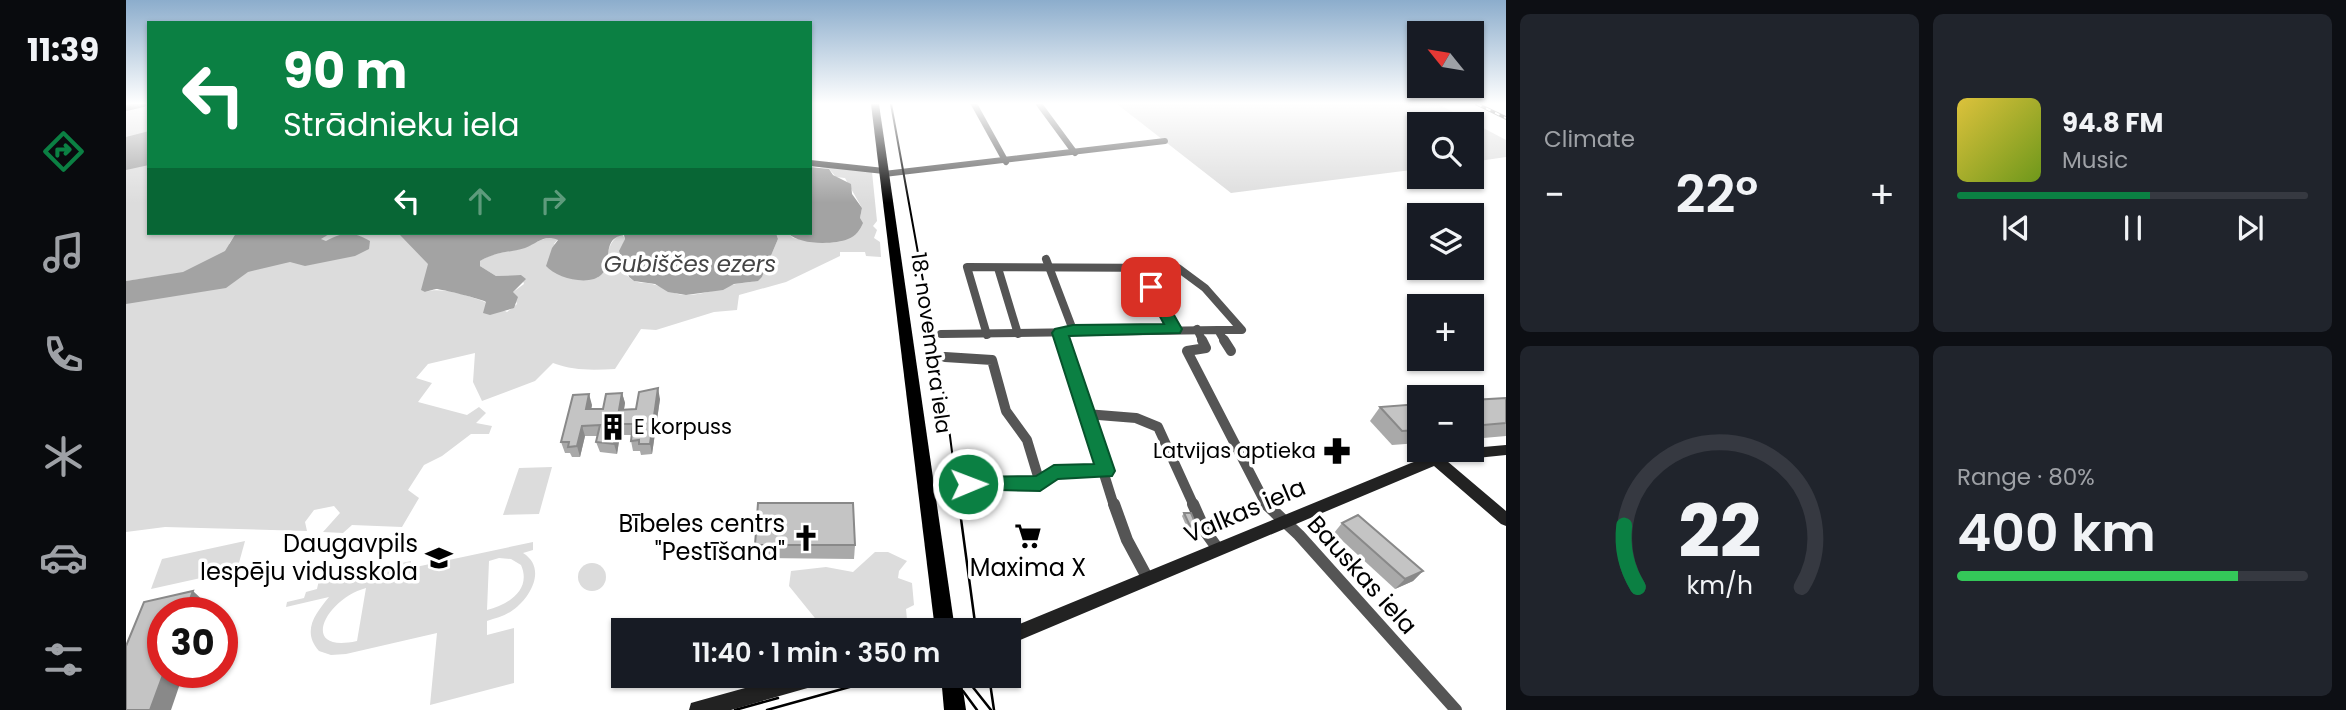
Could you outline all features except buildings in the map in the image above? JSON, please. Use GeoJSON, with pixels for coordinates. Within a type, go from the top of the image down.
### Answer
{"type":"FeatureCollection","features":[{"type":"Feature","properties":{"kind":"main road","name":"18. novembra iela"},"geometry":{"type":"LineString","coordinates":[[879,137],[943,618]]}},
{"type":"Feature","properties":{"kind":"main road"},"geometry":{"type":"LineString","coordinates":[[952,688],[955,710]]}},
{"type":"Feature","properties":{"kind":"street"},"geometry":{"type":"LineString","coordinates":[[992,137],[1006,162]]}},
{"type":"Feature","properties":{"kind":"street"},"geometry":{"type":"LineString","coordinates":[[1063,137],[1075,153]]}},
{"type":"Feature","properties":{"kind":"street"},"geometry":{"type":"LineString","coordinates":[[812,163],[884,172],[1006,162],[1165,141]]}},
{"type":"Feature","properties":{"kind":"street"},"geometry":{"type":"LineString","coordinates":[[1047,263],[1073,330]]}},
{"type":"Feature","properties":{"kind":"street"},"geometry":{"type":"LineString","coordinates":[[941,334],[986,335],[1060,333],[1073,330],[1242,330],[1205,288],[1178,268],[1047,263],[998,268],[967,267],[986,335]]}},
{"type":"Feature","properties":{"kind":"street"},"geometry":{"type":"LineString","coordinates":[[1140,267],[1175,329]]}},
{"type":"Feature","properties":{"kind":"street"},"geometry":{"type":"LineString","coordinates":[[998,268],[1018,334]]}},
{"type":"Feature","properties":{"kind":"street","name":"Bauskas iela"},"geometry":{"type":"LineString","coordinates":[[1197,329],[1206,348],[1187,351],[1267,506],[1285,522],[1456,710]]}},
{"type":"Feature","properties":{"kind":"street"},"geometry":{"type":"LineString","coordinates":[[1217,330],[1231,351]]}},
{"type":"Feature","properties":{"kind":"street"},"geometry":{"type":"LineString","coordinates":[[1060,333],[1105,471],[1109,491],[1132,553],[1149,579]]}},
{"type":"Feature","properties":{"kind":"street"},"geometry":{"type":"LineString","coordinates":[[946,357],[992,360],[1006,411],[1027,440],[1040,483]]}},
{"type":"Feature","properties":{"kind":"street"},"geometry":{"type":"LineString","coordinates":[[1086,414],[1136,418],[1158,427],[1205,531],[1218,549]]}},
{"type":"Feature","properties":{"kind":"street","name":"Valkas iela"},"geometry":{"type":"LineString","coordinates":[[1484,452],[1506,450]]}},
{"type":"Feature","properties":{"kind":"street","name":"Valkas iela"},"geometry":{"type":"LineString","coordinates":[[1021,632],[1431,462]]}},
{"type":"Feature","properties":{"kind":"street"},"geometry":{"type":"LineString","coordinates":[[1438,462],[1506,520]]}},
{"type":"Feature","properties":{"kind":"street"},"geometry":{"type":"LineString","coordinates":[[968,484],[1040,483],[1054,472],[1105,471]]}},
{"type":"Feature","properties":{"kind":"street"},"geometry":{"type":"LineString","coordinates":[[698,710],[776,688]]}},
{"type":"Feature","properties":{"kind":"shaded area"},"geometry":{"type":"Polygon","coordinates":[[[126,137],[147,137],[147,235],[235,235],[229,244],[243,245],[183,273],[126,281],[126,137]]]}},
{"type":"Feature","properties":{"kind":"shaded area"},"geometry":{"type":"Polygon","coordinates":[[[1159,137],[1407,137],[1407,171],[1231,193],[1159,137]]]}},
{"type":"Feature","properties":{"kind":"shaded area"},"geometry":{"type":"Polygon","coordinates":[[[1484,137],[1501,137],[1506,140],[1506,157],[1484,160],[1484,137]]]}},
{"type":"Feature","properties":{"kind":"shaded area"},"geometry":{"type":"Polygon","coordinates":[[[812,165],[872,172],[877,221],[873,226],[877,230],[874,238],[880,242],[881,257],[866,256],[865,252],[840,252],[840,256],[786,282],[739,295],[737,310],[714,312],[656,330],[641,329],[615,369],[576,369],[553,363],[535,381],[482,401],[473,382],[475,353],[428,364],[416,378],[432,383],[418,402],[467,415],[479,407],[486,413],[476,423],[492,426],[489,434],[471,434],[442,456],[424,465],[408,490],[419,498],[402,527],[352,525],[343,533],[323,532],[340,513],[334,506],[314,510],[305,522],[307,531],[165,527],[126,532],[126,301],[242,266],[349,251],[320,239],[327,235],[400,235],[435,269],[425,292],[434,290],[455,293],[478,299],[507,312],[517,304],[513,292],[524,284],[521,275],[496,276],[480,266],[480,261],[491,255],[519,249],[549,238],[558,239],[554,244],[597,278],[602,273],[611,243],[623,235],[625,239],[622,249],[623,266],[631,279],[657,285],[678,294],[701,293],[762,277],[778,239],[777,235],[790,235],[815,242],[860,218],[862,208],[845,178],[836,177],[829,169],[812,165]]]}},
{"type":"Feature","properties":{"kind":"shaded area"},"geometry":{"type":"Polygon","coordinates":[[[552,467],[539,514],[503,515],[519,468],[552,467]]]}},
{"type":"Feature","properties":{"kind":"shaded area"},"geometry":{"type":"Polygon","coordinates":[[[245,541],[237,570],[151,589],[162,559],[245,541]]]}},
{"type":"Feature","properties":{"kind":"shaded area"},"geometry":{"type":"Polygon","coordinates":[[[533,542],[533,550],[523,553],[534,566],[535,574],[526,598],[513,610],[487,621],[487,635],[514,628],[514,683],[430,705],[437,633],[331,655],[319,651],[311,636],[312,622],[329,597],[286,607],[287,602],[304,598],[306,592],[317,589],[319,580],[411,561],[411,568],[533,542]],[[511,559],[489,561],[487,610],[510,600],[521,589],[523,582],[521,565],[511,559]],[[366,588],[351,594],[330,613],[323,633],[328,640],[339,643],[357,641],[366,588]]]}},
{"type":"Feature","properties":{"kind":"shaded area"},"geometry":{"type":"Polygon","coordinates":[[[875,552],[888,552],[907,561],[899,571],[898,578],[912,583],[914,605],[906,609],[907,618],[815,618],[789,586],[791,571],[826,567],[853,572],[875,552]]]}},
{"type":"Feature","properties":{"kind":"shaded area"},"geometry":{"type":"Polygon","coordinates":[[[592,563],[602,567],[606,577],[602,587],[592,591],[582,587],[578,577],[582,567],[592,563]]]}},
{"type":"Feature","properties":{"kind":"water"},"geometry":{"type":"Polygon","coordinates":[[[126,137],[147,137],[147,165],[126,170],[126,137]]]}},
{"type":"Feature","properties":{"kind":"water","name":"Gubiščes ezers"},"geometry":{"type":"Polygon","coordinates":[[[812,167],[829,169],[833,175],[851,184],[852,194],[862,208],[860,218],[863,223],[851,238],[816,243],[790,235],[812,235],[812,167]]]}},
{"type":"Feature","properties":{"kind":"water"},"geometry":{"type":"Polygon","coordinates":[[[235,235],[328,235],[321,239],[326,241],[338,236],[353,235],[370,241],[369,249],[355,256],[305,266],[290,262],[248,272],[226,288],[126,304],[126,281],[183,272],[225,251],[235,235]]]}},
{"type":"Feature","properties":{"kind":"water","name":"Gubiščes ezers"},"geometry":{"type":"Polygon","coordinates":[[[400,235],[624,235],[612,241],[602,274],[590,280],[565,277],[546,266],[558,240],[553,238],[480,261],[480,266],[496,276],[521,275],[526,279],[513,292],[518,297],[514,308],[490,315],[483,313],[486,302],[439,289],[425,292],[421,290],[428,264],[400,235]]]}},
{"type":"Feature","properties":{"kind":"water","name":"Gubiščes ezers"},"geometry":{"type":"Polygon","coordinates":[[[624,235],[777,235],[778,239],[758,281],[734,284],[723,290],[686,295],[668,292],[655,284],[634,281],[629,277],[619,251],[625,239],[624,235]]]}},
{"type":"Feature","properties":{"kind":"tram line"},"geometry":{"type":"LineString","coordinates":[[897,137],[947,413],[959,506]]}},
{"type":"Feature","properties":{"kind":"tram line"},"geometry":{"type":"LineString","coordinates":[[959,504],[974,618]]}},
{"type":"Feature","properties":{"kind":"tram line"},"geometry":{"type":"LineString","coordinates":[[767,710],[846,688]]}},
{"type":"Feature","properties":{"kind":"tram line"},"geometry":{"type":"LineString","coordinates":[[958,688],[977,710]]}},
{"type":"Feature","properties":{"kind":"tram line"},"geometry":{"type":"LineString","coordinates":[[974,688],[991,710]]}},
{"type":"Feature","properties":{"kind":"tram line"},"geometry":{"type":"LineString","coordinates":[[991,688],[994,710]]}},
{"type":"Feature","properties":{"kind":"tram line"},"geometry":{"type":"LineString","coordinates":[[735,710],[778,698]]}},
{"type":"Feature","properties":{"kind":"place","name":"E korpuss"},"geometry":{"type":"Point","coordinates":[613,427]}},
{"type":"Feature","properties":{"kind":"place","name":"Latvijas aptieka"},"geometry":{"type":"Point","coordinates":[1337,451]}},
{"type":"Feature","properties":{"kind":"place","name":"Maxima X"},"geometry":{"type":"Point","coordinates":[1028,536]}},
{"type":"Feature","properties":{"kind":"place","name":"Bībeles centrs \"Pestīšana\""},"geometry":{"type":"Point","coordinates":[806,538]}},
{"type":"Feature","properties":{"kind":"place","name":"Daugavpils Iespēju vidusskola"},"geometry":{"type":"Point","coordinates":[439,558]}},
{"type":"Feature","properties":{"kind":"route"},"geometry":{"type":"LineString","coordinates":[[968,484],[1040,483],[1054,472],[1105,471],[1060,333],[1073,330],[1175,329],[1151,287]]}}]}
